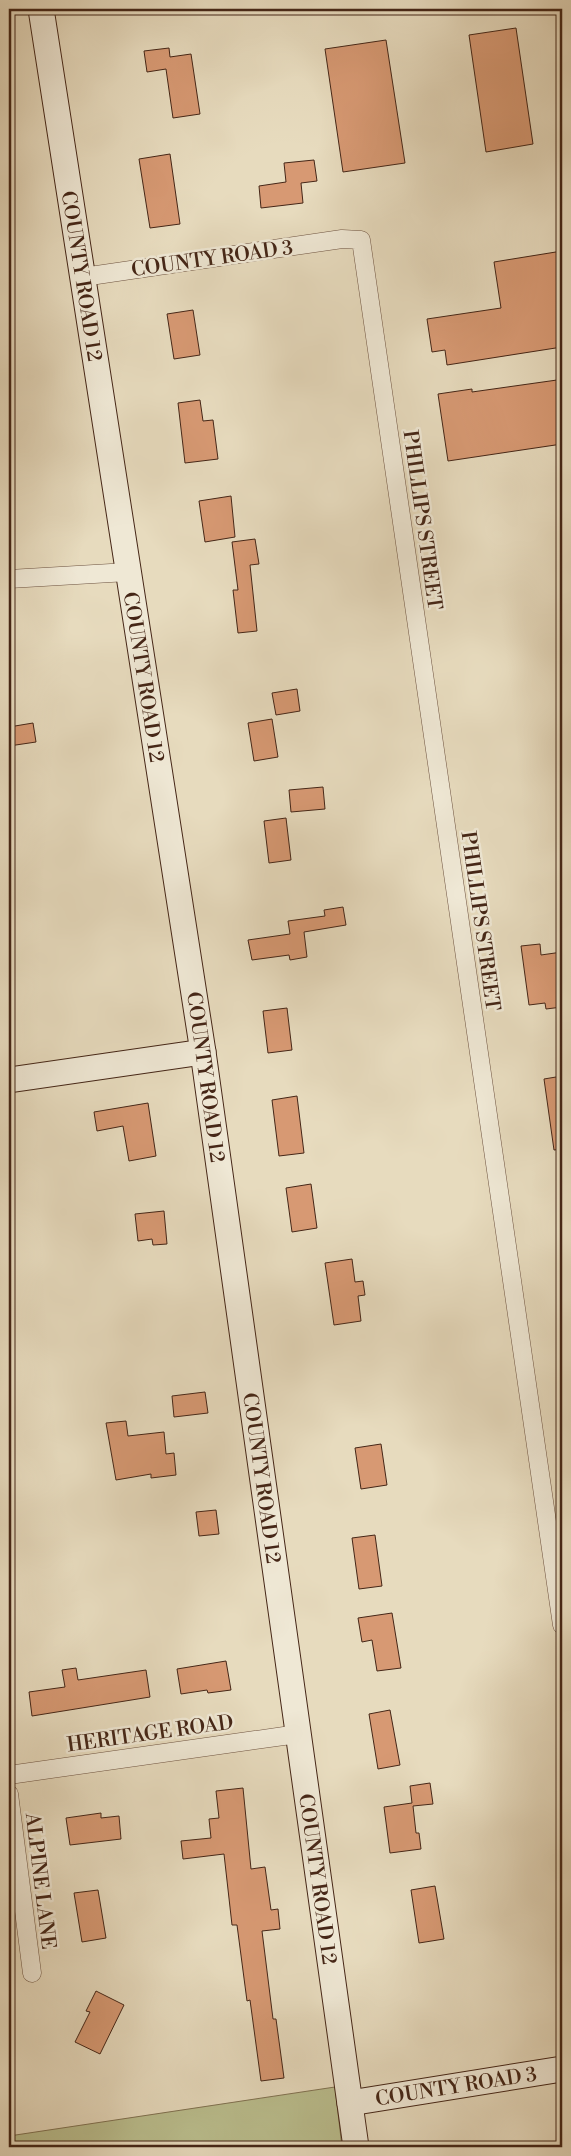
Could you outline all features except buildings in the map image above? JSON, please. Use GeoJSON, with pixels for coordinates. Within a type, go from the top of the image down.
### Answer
{"type":"FeatureCollection","features":[{"type":"Feature","properties":{"kind":"main road","name":"COUNTY ROAD 12"},"geometry":{"type":"LineString","coordinates":[[41,9],[203,1052],[356,2147]]}},
{"type":"Feature","properties":{"kind":"main road"},"geometry":{"type":"LineString","coordinates":[[9,1080],[203,1052]]}},
{"type":"Feature","properties":{"kind":"main road","name":"COUNTY ROAD 3"},"geometry":{"type":"LineString","coordinates":[[350,2103],[562,2069]]}},
{"type":"Feature","properties":{"kind":"street","name":"COUNTY ROAD 3"},"geometry":{"type":"LineString","coordinates":[[83,277],[342,239]]}},
{"type":"Feature","properties":{"kind":"street","name":"PHILLIPS STREET"},"geometry":{"type":"LineString","coordinates":[[342,239],[361,240],[562,1626]]}},
{"type":"Feature","properties":{"kind":"street"},"geometry":{"type":"LineString","coordinates":[[9,578],[128,572]]}},
{"type":"Feature","properties":{"kind":"street","name":"HERITAGE ROAD"},"geometry":{"type":"LineString","coordinates":[[9,1775],[298,1734]]}},
{"type":"Feature","properties":{"kind":"street","name":"ALPINE LANE"},"geometry":{"type":"LineString","coordinates":[[9,1794],[32,1973]]}},
{"type":"Feature","properties":{"kind":"green space"},"geometry":{"type":"Polygon","coordinates":[[[335,2087],[342,2147],[9,2147],[9,2136],[335,2087]]]}}]}
